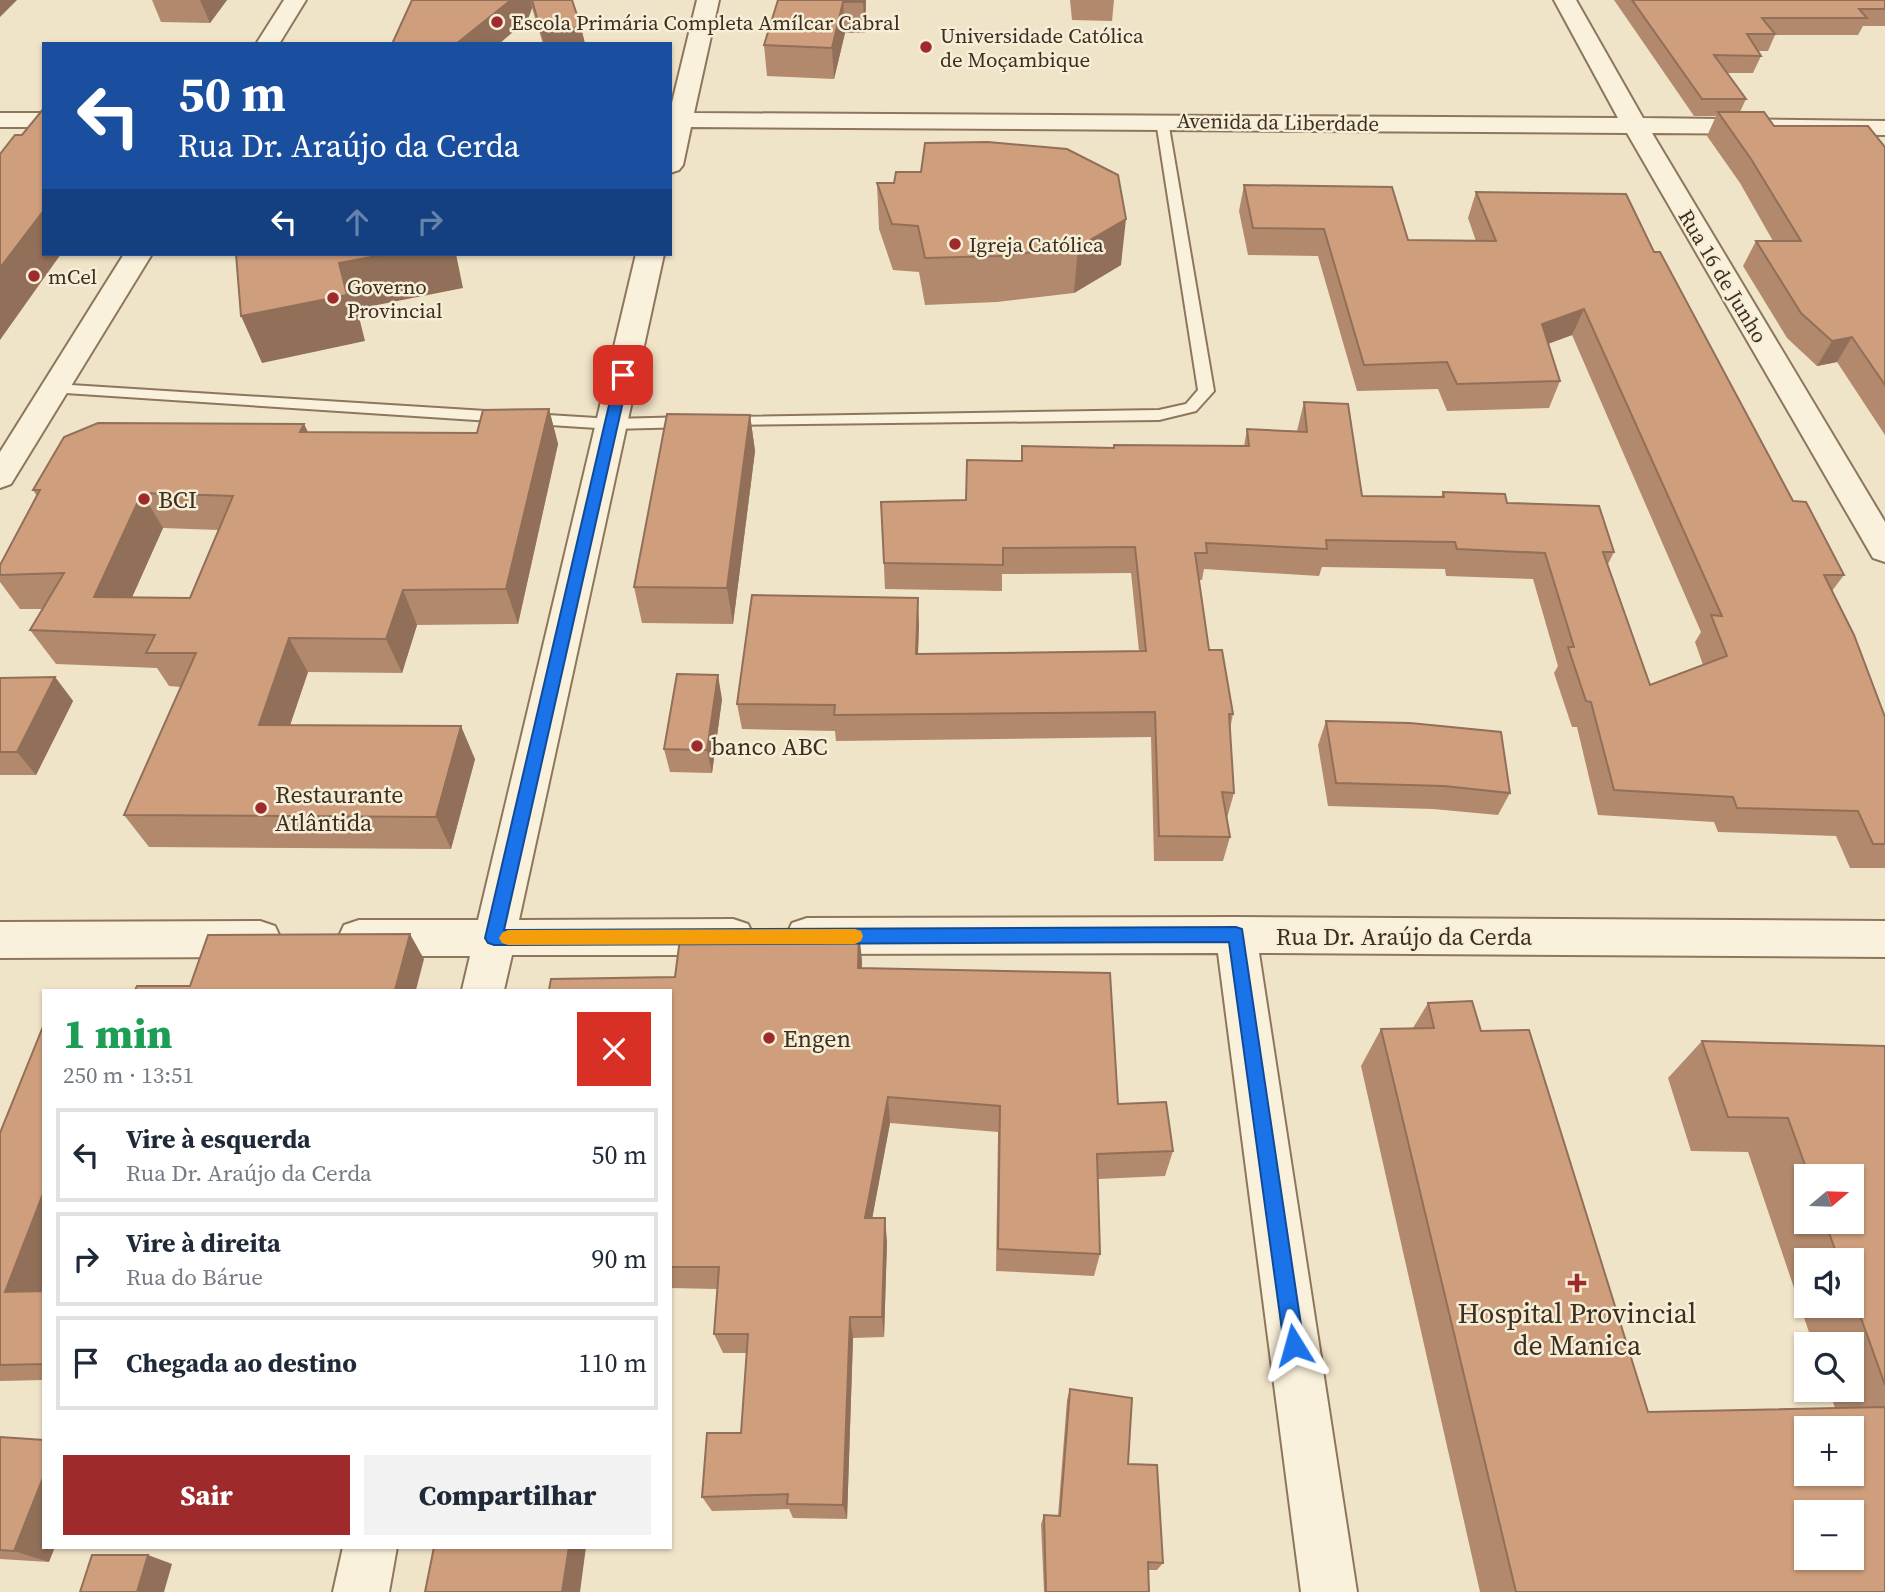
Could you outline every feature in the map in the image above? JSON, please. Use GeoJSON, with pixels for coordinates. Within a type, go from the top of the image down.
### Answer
{"type":"FeatureCollection","features":[{"type":"Feature","properties":{"kind":"street"},"geometry":{"type":"LineString","coordinates":[[268,42],[295,0]]}},
{"type":"Feature","properties":{"kind":"street"},"geometry":{"type":"LineString","coordinates":[[672,147],[675,120],[708,0]]}},
{"type":"Feature","properties":{"kind":"street","name":"Rua 16 de Junho"},"geometry":{"type":"LineString","coordinates":[[1565,0],[1634,126],[1885,550]]}},
{"type":"Feature","properties":{"kind":"street"},"geometry":{"type":"LineString","coordinates":[[0,120],[42,120]]}},
{"type":"Feature","properties":{"kind":"street","name":"Avenida da Liberdade"},"geometry":{"type":"LineString","coordinates":[[675,120],[1161,121],[1885,128]]}},
{"type":"Feature","properties":{"kind":"street"},"geometry":{"type":"LineString","coordinates":[[0,477],[137,256]]}},
{"type":"Feature","properties":{"kind":"street"},"geometry":{"type":"LineString","coordinates":[[483,989],[650,256]]}},
{"type":"Feature","properties":{"kind":"street"},"geometry":{"type":"LineString","coordinates":[[1236,934],[1329,1592]]}},
{"type":"Feature","properties":{"kind":"street","name":"Rua Dr. Araújo da Cerda"},"geometry":{"type":"LineString","coordinates":[[0,940],[1236,934],[1885,939]]}},
{"type":"Feature","properties":{"kind":"street"},"geometry":{"type":"LineString","coordinates":[[360,1592],[370,1549]]}},
{"type":"Feature","properties":{"kind":"lane"},"geometry":{"type":"LineString","coordinates":[[55,388],[612,424],[1159,415],[1191,408],[1206,391],[1161,121]]}},
{"type":"Feature","properties":{"kind":"building"},"geometry":{"type":"Polygon","coordinates":[[[412,0],[511,0],[458,42],[393,42],[412,0]]]}},
{"type":"Feature","properties":{"kind":"building"},"geometry":{"type":"Polygon","coordinates":[[[532,0],[572,0],[581,27],[541,32],[532,0]]]}},
{"type":"Feature","properties":{"kind":"building"},"geometry":{"type":"Polygon","coordinates":[[[778,0],[864,0],[843,2],[832,48],[764,45],[778,0]]]}},
{"type":"Feature","properties":{"kind":"building"},"geometry":{"type":"Polygon","coordinates":[[[1632,0],[1885,0],[1885,9],[1859,9],[1867,18],[1762,18],[1775,34],[1747,34],[1761,56],[1714,55],[1746,99],[1702,99],[1632,0]]]}},
{"type":"Feature","properties":{"kind":"building"},"geometry":{"type":"Polygon","coordinates":[[[42,110],[42,213],[0,268],[0,154],[15,135],[22,135],[42,110]]]}},
{"type":"Feature","properties":{"kind":"building"},"geometry":{"type":"Polygon","coordinates":[[[1718,112],[1764,112],[1774,126],[1868,126],[1885,147],[1885,385],[1852,337],[1832,341],[1801,313],[1756,241],[1801,241],[1751,159],[1718,112]]]}},
{"type":"Feature","properties":{"kind":"building"},"geometry":{"type":"Polygon","coordinates":[[[988,142],[1067,149],[1118,175],[1126,219],[1078,247],[998,256],[925,258],[918,226],[892,224],[877,183],[894,183],[896,172],[921,172],[925,143],[988,142]]]}},
{"type":"Feature","properties":{"kind":"building"},"geometry":{"type":"Polygon","coordinates":[[[1244,185],[1392,187],[1408,240],[1496,241],[1476,192],[1626,194],[1654,252],[1660,252],[1793,501],[1806,502],[1844,575],[1824,575],[1854,635],[1885,717],[1885,844],[1873,844],[1858,811],[1737,808],[1733,797],[1614,790],[1591,702],[1586,701],[1568,647],[1574,647],[1545,553],[1457,549],[1455,542],[1326,540],[1327,549],[1206,543],[1207,553],[1195,553],[1209,650],[1222,650],[1233,714],[1229,714],[1234,793],[1222,792],[1230,837],[1159,836],[1155,712],[834,715],[835,705],[737,704],[752,595],[918,598],[916,654],[1146,651],[1135,547],[1003,548],[1003,565],[884,563],[881,502],[966,500],[967,460],[1022,461],[1022,446],[1249,446],[1247,429],[1307,432],[1304,402],[1348,404],[1362,496],[1444,497],[1443,492],[1505,494],[1507,503],[1599,506],[1614,552],[1603,552],[1650,685],[1727,656],[1711,615],[1722,616],[1584,309],[1542,324],[1560,381],[1457,384],[1447,362],[1364,365],[1324,229],[1253,228],[1244,185]]]}},
{"type":"Feature","properties":{"kind":"building"},"geometry":{"type":"Polygon","coordinates":[[[236,256],[376,256],[339,263],[347,295],[241,316],[236,256]]]}},
{"type":"Feature","properties":{"kind":"building"},"geometry":{"type":"Polygon","coordinates":[[[549,409],[506,589],[403,590],[386,639],[289,638],[259,725],[461,726],[436,817],[124,815],[196,653],[146,653],[155,635],[30,630],[64,573],[0,575],[0,565],[40,490],[33,490],[64,437],[98,423],[304,424],[300,432],[477,433],[483,410],[549,409]],[[142,493],[94,597],[190,598],[233,496],[142,493]]]}},
{"type":"Feature","properties":{"kind":"building"},"geometry":{"type":"Polygon","coordinates":[[[667,414],[750,415],[727,588],[634,587],[667,414]]]}},
{"type":"Feature","properties":{"kind":"building"},"geometry":{"type":"Polygon","coordinates":[[[677,674],[718,675],[707,750],[664,749],[677,674]]]}},
{"type":"Feature","properties":{"kind":"building"},"geometry":{"type":"Polygon","coordinates":[[[55,677],[17,752],[0,752],[0,678],[55,677]]]}},
{"type":"Feature","properties":{"kind":"building"},"geometry":{"type":"Polygon","coordinates":[[[1326,721],[1410,723],[1501,732],[1510,793],[1444,786],[1336,783],[1326,721]]]}},
{"type":"Feature","properties":{"kind":"building"},"geometry":{"type":"Polygon","coordinates":[[[681,931],[859,931],[858,968],[1110,973],[1118,1104],[1166,1102],[1173,1151],[1097,1154],[1100,1254],[998,1249],[1000,1106],[888,1097],[865,1218],[885,1218],[882,1317],[850,1317],[843,1505],[787,1504],[788,1494],[702,1497],[707,1433],[741,1433],[748,1334],[714,1334],[719,1267],[672,1267],[672,989],[549,989],[551,979],[675,977],[681,931]]]}},
{"type":"Feature","properties":{"kind":"building"},"geometry":{"type":"Polygon","coordinates":[[[410,934],[395,989],[136,989],[137,986],[190,986],[208,935],[410,934]]]}},
{"type":"Feature","properties":{"kind":"building"},"geometry":{"type":"Polygon","coordinates":[[[1472,1001],[1481,1031],[1529,1030],[1648,1412],[1885,1407],[1885,1592],[1516,1592],[1381,1029],[1434,1028],[1428,1003],[1472,1001]]]}},
{"type":"Feature","properties":{"kind":"building"},"geometry":{"type":"Polygon","coordinates":[[[42,1029],[42,1196],[5,1292],[42,1291],[42,1364],[0,1365],[0,1133],[42,1029]]]}},
{"type":"Feature","properties":{"kind":"building"},"geometry":{"type":"Polygon","coordinates":[[[1702,1041],[1885,1046],[1885,1385],[1861,1318],[1864,1318],[1864,1248],[1835,1248],[1829,1234],[1864,1234],[1864,1164],[1805,1164],[1788,1118],[1728,1117],[1702,1041]]]}},
{"type":"Feature","properties":{"kind":"building"},"geometry":{"type":"Polygon","coordinates":[[[1070,1389],[1132,1398],[1128,1464],[1157,1465],[1163,1563],[1148,1562],[1149,1592],[1046,1592],[1044,1515],[1060,1516],[1070,1389]]]}},
{"type":"Feature","properties":{"kind":"building"},"geometry":{"type":"Polygon","coordinates":[[[0,1437],[42,1440],[42,1480],[14,1551],[0,1550],[0,1437]]]}},
{"type":"Feature","properties":{"kind":"building"},"geometry":{"type":"Polygon","coordinates":[[[434,1549],[569,1549],[562,1592],[425,1592],[434,1549]]]}},
{"type":"Feature","properties":{"kind":"building"},"geometry":{"type":"Polygon","coordinates":[[[92,1555],[148,1555],[137,1592],[80,1592],[92,1555]]]}},
{"type":"Feature","properties":{"kind":"slow traffic"},"geometry":{"type":"LineString","coordinates":[[508,938],[855,936]]}},
{"type":"Feature","properties":{"kind":"place","name":"Escola Primária Completa Amílcar Cabral"},"geometry":{"type":"Point","coordinates":[497,22]}},
{"type":"Feature","properties":{"kind":"place","name":"Universidade Católica de Moçambique"},"geometry":{"type":"Point","coordinates":[926,47]}},
{"type":"Feature","properties":{"kind":"place","name":"Igreja Católica"},"geometry":{"type":"Point","coordinates":[955,244]}},
{"type":"Feature","properties":{"kind":"place","name":"mCel"},"geometry":{"type":"Point","coordinates":[34,276]}},
{"type":"Feature","properties":{"kind":"place","name":"Governo Provincial"},"geometry":{"type":"Point","coordinates":[333,298]}},
{"type":"Feature","properties":{"kind":"place","name":"BCI"},"geometry":{"type":"Point","coordinates":[144,499]}},
{"type":"Feature","properties":{"kind":"place","name":"banco ABC"},"geometry":{"type":"Point","coordinates":[697,746]}},
{"type":"Feature","properties":{"kind":"place","name":"Restaurante Atlântida"},"geometry":{"type":"Point","coordinates":[261,808]}},
{"type":"Feature","properties":{"kind":"place","name":"Engen"},"geometry":{"type":"Point","coordinates":[769,1038]}},
{"type":"Feature","properties":{"kind":"place","name":"Hospital Provincial de Manica"},"geometry":{"type":"Point","coordinates":[1577,1283]}},
{"type":"Feature","properties":{"kind":"route"},"geometry":{"type":"LineString","coordinates":[[623,375],[494,938],[1236,934],[1294,1345]]}}]}
